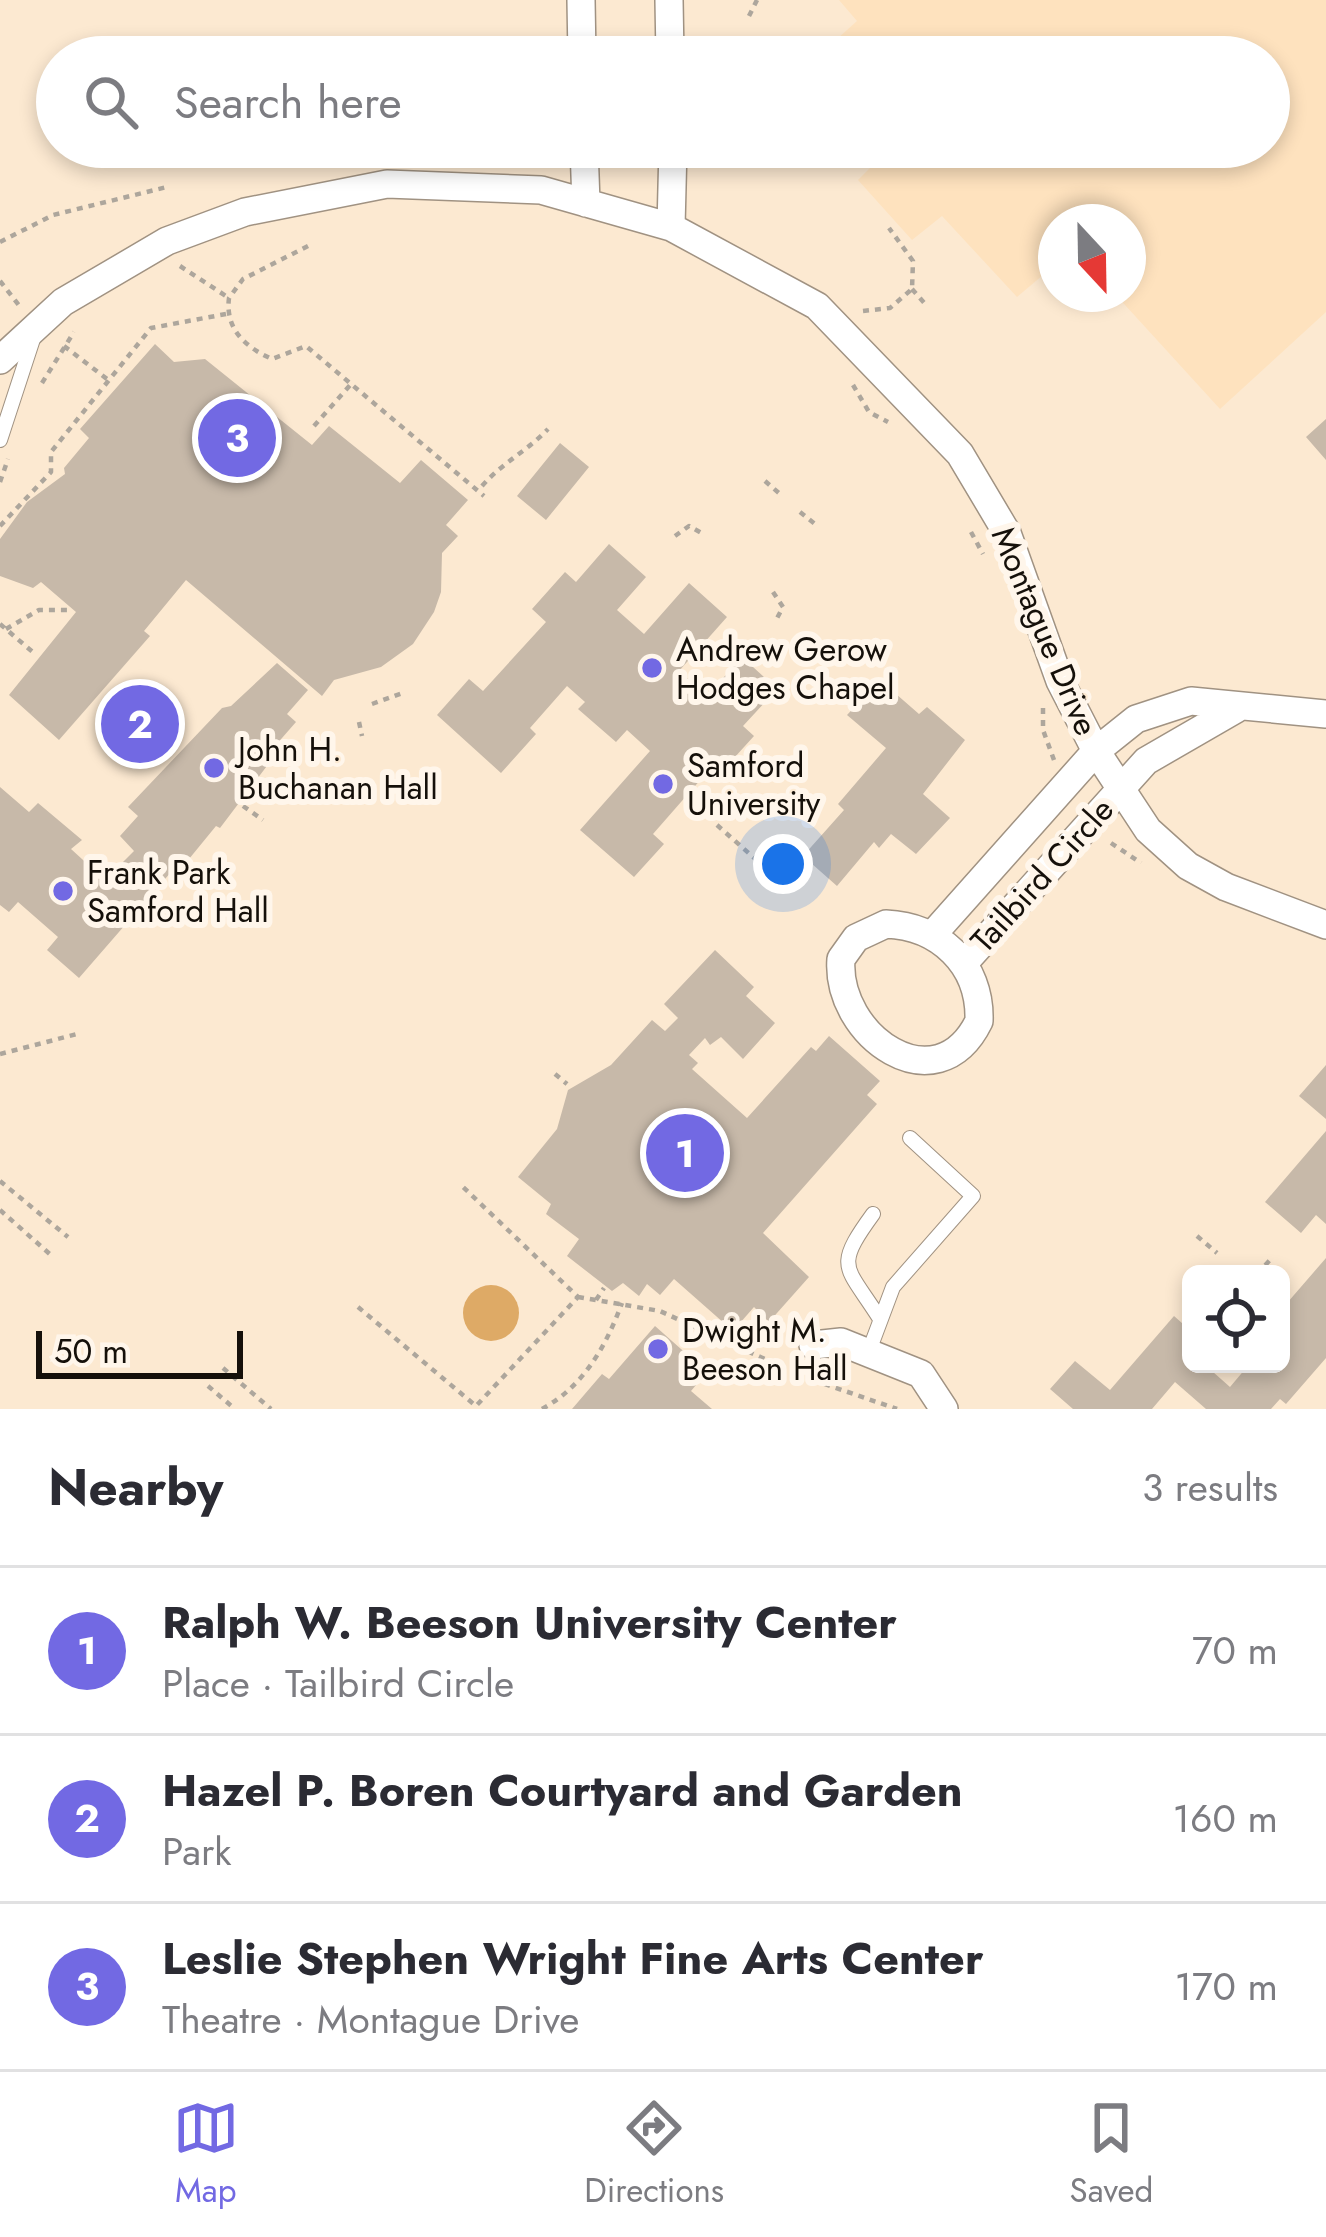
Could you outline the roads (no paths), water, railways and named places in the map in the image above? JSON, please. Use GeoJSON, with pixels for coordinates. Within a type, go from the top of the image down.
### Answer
{"type":"FeatureCollection","features":[{"type":"Feature","properties":{"kind":"street"},"geometry":{"type":"LineString","coordinates":[[581,0],[582,36]]}},
{"type":"Feature","properties":{"kind":"street"},"geometry":{"type":"LineString","coordinates":[[669,0],[670,36]]}},
{"type":"Feature","properties":{"kind":"street"},"geometry":{"type":"LineString","coordinates":[[585,168],[586,203]]}},
{"type":"Feature","properties":{"kind":"street"},"geometry":{"type":"LineString","coordinates":[[670,227],[673,168]]}},
{"type":"Feature","properties":{"kind":"street","name":"Montague Drive"},"geometry":{"type":"LineString","coordinates":[[0,360],[64,302],[167,241],[245,212],[388,184],[541,190],[670,227],[817,306],[959,454],[1007,532],[1060,681],[1096,751],[1148,830],[1188,866],[1226,887],[1326,925]]}},
{"type":"Feature","properties":{"kind":"street","name":"Tailbird Circle"},"geometry":{"type":"LineString","coordinates":[[934,933],[1096,751],[1136,719],[1191,701],[1236,709],[1326,714]]}},
{"type":"Feature","properties":{"kind":"street","name":"Tailbird Circle"},"geometry":{"type":"LineString","coordinates":[[964,962],[1120,787],[1177,738],[1236,709]]}},
{"type":"Feature","properties":{"kind":"street","name":"Tailbird Circle"},"geometry":{"type":"LineString","coordinates":[[886,924],[934,933],[964,962],[980,1006],[979,1021],[964,1045],[951,1054],[918,1059],[881,1047],[869,1036],[843,991],[840,963],[848,945],[886,924]]}},
{"type":"Feature","properties":{"kind":"street"},"geometry":{"type":"LineString","coordinates":[[813,1346],[841,1342],[921,1374],[944,1409]]}},
{"type":"Feature","properties":{"kind":"lane"},"geometry":{"type":"LineString","coordinates":[[6,442],[37,327]]}},
{"type":"Feature","properties":{"kind":"lane"},"geometry":{"type":"LineString","coordinates":[[869,1352],[892,1287],[973,1196],[910,1138]]}},
{"type":"Feature","properties":{"kind":"lane"},"geometry":{"type":"LineString","coordinates":[[873,1214],[846,1251],[845,1263],[880,1319]]}},
{"type":"Feature","properties":{"kind":"place","name":"Leslie Stephen Wright Fine Arts Center"},"geometry":{"type":"Point","coordinates":[237,438]}},
{"type":"Feature","properties":{"kind":"place","name":"Andrew Gerow Hodges Chapel"},"geometry":{"type":"Point","coordinates":[652,668]}},
{"type":"Feature","properties":{"kind":"place","name":"Hazel P. Boren Courtyard and Garden"},"geometry":{"type":"Point","coordinates":[140,724]}},
{"type":"Feature","properties":{"kind":"place","name":"John H. Buchanan Hall"},"geometry":{"type":"Point","coordinates":[214,768]}},
{"type":"Feature","properties":{"kind":"place","name":"Samford University"},"geometry":{"type":"Point","coordinates":[663,784]}},
{"type":"Feature","properties":{"kind":"place","name":"Frank Park Samford Hall"},"geometry":{"type":"Point","coordinates":[63,891]}},
{"type":"Feature","properties":{"kind":"place","name":"Ralph W. Beeson University Center"},"geometry":{"type":"Point","coordinates":[685,1153]}},
{"type":"Feature","properties":{"kind":"place","name":"Dwight M. Beeson Hall"},"geometry":{"type":"Point","coordinates":[658,1349]}}]}
